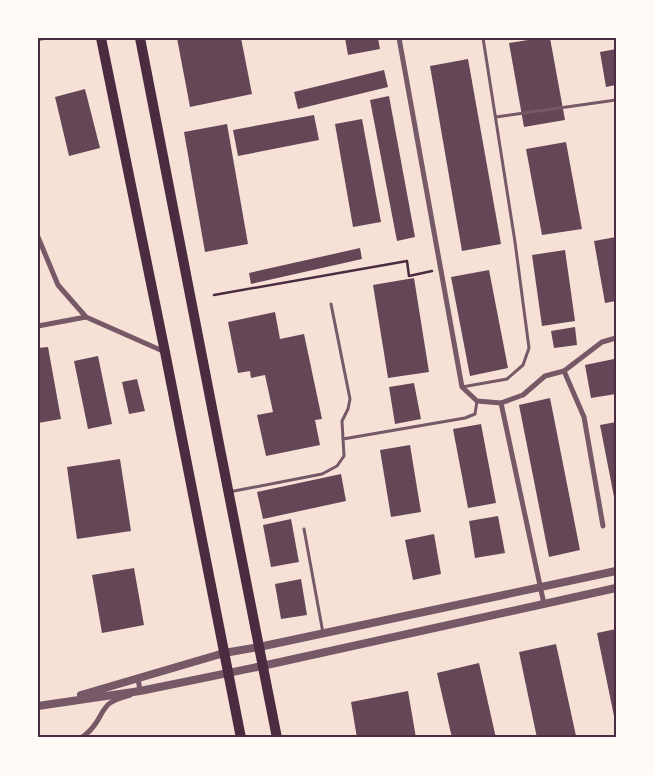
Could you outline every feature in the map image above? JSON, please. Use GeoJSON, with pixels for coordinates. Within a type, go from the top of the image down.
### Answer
{"type":"FeatureCollection","features":[{"type":"Feature","properties":{"kind":"main road"},"geometry":{"type":"LineString","coordinates":[[100,38],[165,352],[241,738]]}},
{"type":"Feature","properties":{"kind":"main road"},"geometry":{"type":"LineString","coordinates":[[140,38],[277,738]]}},
{"type":"Feature","properties":{"kind":"street"},"geometry":{"type":"LineString","coordinates":[[399,38],[462,387],[477,401],[501,403],[523,395],[545,376],[564,371],[602,342],[616,338]]}},
{"type":"Feature","properties":{"kind":"street"},"geometry":{"type":"LineString","coordinates":[[38,237],[58,285],[86,317],[165,352]]}},
{"type":"Feature","properties":{"kind":"street"},"geometry":{"type":"LineString","coordinates":[[38,255],[45,256]]}},
{"type":"Feature","properties":{"kind":"street"},"geometry":{"type":"LineString","coordinates":[[38,326],[86,317]]}},
{"type":"Feature","properties":{"kind":"street"},"geometry":{"type":"LineString","coordinates":[[564,371],[584,417],[603,526]]}},
{"type":"Feature","properties":{"kind":"street"},"geometry":{"type":"LineString","coordinates":[[501,403],[544,604]]}},
{"type":"Feature","properties":{"kind":"street"},"geometry":{"type":"LineString","coordinates":[[56,703],[224,653],[616,570]]}},
{"type":"Feature","properties":{"kind":"street"},"geometry":{"type":"LineString","coordinates":[[38,706],[140,691],[616,588]]}},
{"type":"Feature","properties":{"kind":"street"},"geometry":{"type":"LineString","coordinates":[[138,678],[140,691]]}},
{"type":"Feature","properties":{"kind":"street"},"geometry":{"type":"LineString","coordinates":[[81,738],[96,725],[108,704],[140,691]]}},
{"type":"Feature","properties":{"kind":"lane"},"geometry":{"type":"LineString","coordinates":[[462,387],[508,379],[523,364],[529,348],[515,242],[483,38]]}},
{"type":"Feature","properties":{"kind":"lane"},"geometry":{"type":"LineString","coordinates":[[496,117],[616,100]]}},
{"type":"Feature","properties":{"kind":"lane"},"geometry":{"type":"LineString","coordinates":[[228,492],[322,474],[337,466],[344,456],[342,421],[348,409],[350,399],[331,304]]}},
{"type":"Feature","properties":{"kind":"lane"},"geometry":{"type":"LineString","coordinates":[[343,439],[465,418],[475,414],[477,401]]}},
{"type":"Feature","properties":{"kind":"lane"},"geometry":{"type":"LineString","coordinates":[[304,529],[323,633]]}},
{"type":"Feature","properties":{"kind":"path"},"geometry":{"type":"LineString","coordinates":[[214,296],[407,261],[409,276],[433,271]]}},
{"type":"Feature","properties":{"kind":"building"},"geometry":{"type":"Polygon","coordinates":[[[177,38],[241,38],[252,94],[190,107],[177,38]]]}},
{"type":"Feature","properties":{"kind":"building"},"geometry":{"type":"Polygon","coordinates":[[[345,38],[378,38],[380,49],[348,55],[345,38]]]}},
{"type":"Feature","properties":{"kind":"building"},"geometry":{"type":"Polygon","coordinates":[[[550,38],[565,120],[524,127],[509,43],[550,38]]]}},
{"type":"Feature","properties":{"kind":"building"},"geometry":{"type":"Polygon","coordinates":[[[616,49],[616,85],[606,87],[600,52],[616,49]]]}},
{"type":"Feature","properties":{"kind":"building"},"geometry":{"type":"Polygon","coordinates":[[[468,59],[501,244],[462,251],[430,66],[468,59]]]}},
{"type":"Feature","properties":{"kind":"building"},"geometry":{"type":"Polygon","coordinates":[[[384,70],[388,87],[298,109],[294,92],[384,70]]]}},
{"type":"Feature","properties":{"kind":"building"},"geometry":{"type":"Polygon","coordinates":[[[85,89],[100,148],[69,156],[55,97],[85,89]]]}},
{"type":"Feature","properties":{"kind":"building"},"geometry":{"type":"Polygon","coordinates":[[[389,96],[415,237],[397,241],[370,100],[389,96]]]}},
{"type":"Feature","properties":{"kind":"building"},"geometry":{"type":"Polygon","coordinates":[[[314,115],[319,140],[238,156],[233,130],[314,115]]]}},
{"type":"Feature","properties":{"kind":"building"},"geometry":{"type":"Polygon","coordinates":[[[362,119],[381,222],[353,227],[335,124],[362,119]]]}},
{"type":"Feature","properties":{"kind":"building"},"geometry":{"type":"Polygon","coordinates":[[[227,124],[248,244],[205,252],[184,132],[227,124]]]}},
{"type":"Feature","properties":{"kind":"building"},"geometry":{"type":"Polygon","coordinates":[[[566,142],[582,229],[542,235],[526,149],[566,142]]]}},
{"type":"Feature","properties":{"kind":"building"},"geometry":{"type":"Polygon","coordinates":[[[616,237],[616,301],[605,303],[594,241],[616,237]]]}},
{"type":"Feature","properties":{"kind":"building"},"geometry":{"type":"Polygon","coordinates":[[[360,248],[362,259],[251,284],[249,273],[360,248]]]}},
{"type":"Feature","properties":{"kind":"building"},"geometry":{"type":"Polygon","coordinates":[[[565,250],[575,321],[542,326],[532,255],[565,250]]]}},
{"type":"Feature","properties":{"kind":"building"},"geometry":{"type":"Polygon","coordinates":[[[489,270],[508,368],[470,376],[451,277],[489,270]]]}},
{"type":"Feature","properties":{"kind":"building"},"geometry":{"type":"Polygon","coordinates":[[[414,278],[429,372],[388,378],[373,285],[414,278]]]}},
{"type":"Feature","properties":{"kind":"building"},"geometry":{"type":"Polygon","coordinates":[[[275,312],[280,339],[304,334],[322,419],[315,420],[320,445],[266,456],[257,415],[273,412],[265,375],[251,378],[250,371],[238,373],[228,322],[275,312]]]}},
{"type":"Feature","properties":{"kind":"building"},"geometry":{"type":"Polygon","coordinates":[[[575,327],[577,345],[554,348],[551,331],[575,327]]]}},
{"type":"Feature","properties":{"kind":"building"},"geometry":{"type":"Polygon","coordinates":[[[48,347],[61,419],[38,423],[38,348],[48,347]]]}},
{"type":"Feature","properties":{"kind":"building"},"geometry":{"type":"Polygon","coordinates":[[[98,356],[112,424],[88,429],[74,361],[98,356]]]}},
{"type":"Feature","properties":{"kind":"building"},"geometry":{"type":"Polygon","coordinates":[[[614,359],[616,394],[591,398],[585,365],[614,359]]]}},
{"type":"Feature","properties":{"kind":"building"},"geometry":{"type":"Polygon","coordinates":[[[137,379],[145,411],[129,414],[122,382],[137,379]]]}},
{"type":"Feature","properties":{"kind":"building"},"geometry":{"type":"Polygon","coordinates":[[[414,383],[421,419],[395,424],[389,387],[414,383]]]}},
{"type":"Feature","properties":{"kind":"building"},"geometry":{"type":"Polygon","coordinates":[[[550,398],[580,550],[549,557],[519,405],[550,398]]]}},
{"type":"Feature","properties":{"kind":"building"},"geometry":{"type":"Polygon","coordinates":[[[616,422],[616,502],[615,502],[600,425],[616,422]]]}},
{"type":"Feature","properties":{"kind":"building"},"geometry":{"type":"Polygon","coordinates":[[[481,424],[496,503],[468,508],[453,429],[481,424]]]}},
{"type":"Feature","properties":{"kind":"building"},"geometry":{"type":"Polygon","coordinates":[[[410,445],[421,512],[391,517],[380,450],[410,445]]]}},
{"type":"Feature","properties":{"kind":"building"},"geometry":{"type":"Polygon","coordinates":[[[120,459],[131,531],[77,539],[67,467],[120,459]]]}},
{"type":"Feature","properties":{"kind":"building"},"geometry":{"type":"Polygon","coordinates":[[[341,474],[346,501],[263,519],[257,492],[341,474]]]}},
{"type":"Feature","properties":{"kind":"building"},"geometry":{"type":"Polygon","coordinates":[[[498,516],[505,553],[475,558],[469,521],[498,516]]]}},
{"type":"Feature","properties":{"kind":"building"},"geometry":{"type":"Polygon","coordinates":[[[291,519],[299,562],[271,567],[263,525],[291,519]]]}},
{"type":"Feature","properties":{"kind":"building"},"geometry":{"type":"Polygon","coordinates":[[[434,534],[441,574],[413,580],[405,540],[434,534]]]}},
{"type":"Feature","properties":{"kind":"building"},"geometry":{"type":"Polygon","coordinates":[[[134,568],[144,625],[102,633],[92,575],[134,568]]]}},
{"type":"Feature","properties":{"kind":"building"},"geometry":{"type":"Polygon","coordinates":[[[301,579],[307,615],[281,619],[275,584],[301,579]]]}},
{"type":"Feature","properties":{"kind":"building"},"geometry":{"type":"Polygon","coordinates":[[[616,629],[616,726],[597,633],[616,629]]]}},
{"type":"Feature","properties":{"kind":"building"},"geometry":{"type":"Polygon","coordinates":[[[556,644],[576,736],[571,738],[537,738],[519,652],[556,644]]]}},
{"type":"Feature","properties":{"kind":"building"},"geometry":{"type":"Polygon","coordinates":[[[479,663],[496,738],[452,738],[437,673],[479,663]]]}},
{"type":"Feature","properties":{"kind":"building"},"geometry":{"type":"Polygon","coordinates":[[[408,691],[416,738],[357,738],[351,702],[408,691]]]}}]}
